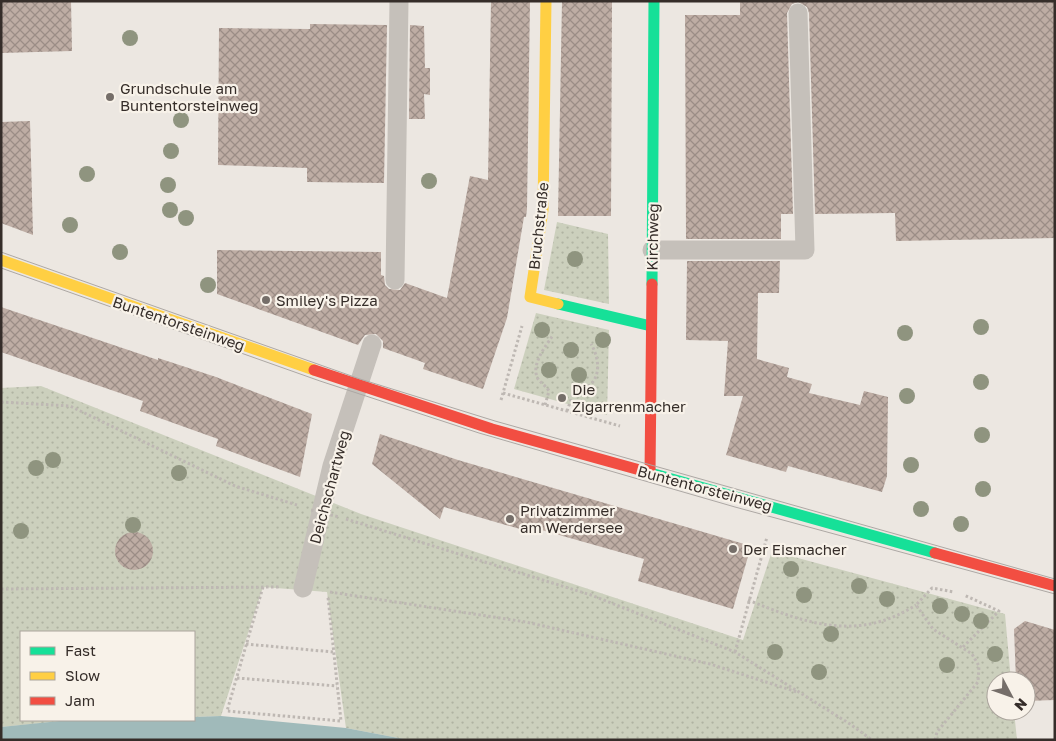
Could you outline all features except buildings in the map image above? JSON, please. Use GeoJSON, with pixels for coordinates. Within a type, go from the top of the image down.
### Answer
{"type":"FeatureCollection","features":[{"type":"Feature","properties":{"kind":"street","name":"Bruchstraße"},"geometry":{"type":"LineString","coordinates":[[530,297],[543,210],[546,1]]}},
{"type":"Feature","properties":{"kind":"street","name":"Kirchweg"},"geometry":{"type":"LineString","coordinates":[[650,474],[654,1]]}},
{"type":"Feature","properties":{"kind":"street","name":"Buntentorsteinweg"},"geometry":{"type":"LineString","coordinates":[[1,260],[358,386],[492,429],[1055,586]]}},
{"type":"Feature","properties":{"kind":"street"},"geometry":{"type":"LineString","coordinates":[[530,297],[651,326]]}},
{"type":"Feature","properties":{"kind":"lane"},"geometry":{"type":"LineString","coordinates":[[395,280],[399,1]]}},
{"type":"Feature","properties":{"kind":"lane"},"geometry":{"type":"LineString","coordinates":[[652,250],[806,250],[798,13]]}},
{"type":"Feature","properties":{"kind":"lane"},"geometry":{"type":"LineString","coordinates":[[358,386],[372,344]]}},
{"type":"Feature","properties":{"kind":"lane","name":"Deichschartweg"},"geometry":{"type":"LineString","coordinates":[[303,588],[332,466],[358,386]]}},
{"type":"Feature","properties":{"kind":"path"},"geometry":{"type":"LineString","coordinates":[[492,429],[530,297]]}},
{"type":"Feature","properties":{"kind":"path"},"geometry":{"type":"LineString","coordinates":[[545,405],[549,391],[538,379],[536,370],[541,353],[557,328]]}},
{"type":"Feature","properties":{"kind":"path"},"geometry":{"type":"LineString","coordinates":[[566,411],[573,394],[588,387],[596,376],[598,356],[588,340]]}},
{"type":"Feature","properties":{"kind":"path"},"geometry":{"type":"LineString","coordinates":[[503,393],[650,434]]}},
{"type":"Feature","properties":{"kind":"path"},"geometry":{"type":"LineString","coordinates":[[1,402],[70,406],[235,486],[591,595],[735,652],[850,724],[872,740]]}},
{"type":"Feature","properties":{"kind":"path"},"geometry":{"type":"LineString","coordinates":[[735,652],[748,600],[776,507]]}},
{"type":"Feature","properties":{"kind":"path"},"geometry":{"type":"LineString","coordinates":[[263,587],[227,711],[340,721],[327,592],[526,622],[710,664],[798,692]]}},
{"type":"Feature","properties":{"kind":"path"},"geometry":{"type":"LineString","coordinates":[[2,590],[303,588]]}},
{"type":"Feature","properties":{"kind":"path"},"geometry":{"type":"LineString","coordinates":[[748,600],[784,615],[822,624],[865,627],[895,619],[916,605],[932,588],[961,594],[999,610],[963,647]]}},
{"type":"Feature","properties":{"kind":"path"},"geometry":{"type":"LineString","coordinates":[[916,605],[933,629],[972,654],[979,666],[978,682],[937,732],[935,740]]}},
{"type":"Feature","properties":{"kind":"path"},"geometry":{"type":"LineString","coordinates":[[246,644],[333,652]]}},
{"type":"Feature","properties":{"kind":"path"},"geometry":{"type":"LineString","coordinates":[[237,678],[337,686]]}},
{"type":"Feature","properties":{"kind":"green space"},"geometry":{"type":"Polygon","coordinates":[[[557,222],[608,234],[609,304],[544,290],[557,222]]]}},
{"type":"Feature","properties":{"kind":"green space"},"geometry":{"type":"Polygon","coordinates":[[[536,313],[609,330],[607,415],[514,389],[536,313]]]}},
{"type":"Feature","properties":{"kind":"green space"},"geometry":{"type":"Polygon","coordinates":[[[41,386],[361,514],[743,640],[772,551],[1005,614],[1010,671],[986,671],[986,721],[1015,721],[1017,740],[409,740],[346,728],[327,592],[263,587],[221,716],[195,717],[195,631],[20,631],[20,721],[64,721],[1,727],[1,388],[41,386]]]}},
{"type":"Feature","properties":{"kind":"water"},"geometry":{"type":"Polygon","coordinates":[[[221,716],[346,728],[409,740],[1,740],[1,727],[59,721],[195,721],[195,717],[221,716]]]}},
{"type":"Feature","properties":{"kind":"tram line"},"geometry":{"type":"LineString","coordinates":[[1,252],[360,379],[495,421],[1055,579]]}},
{"type":"Feature","properties":{"kind":"tram line"},"geometry":{"type":"LineString","coordinates":[[1,268],[320,381],[479,433],[735,507],[1055,594]]}},
{"type":"Feature","properties":{"kind":"traffic: fast"},"geometry":{"type":"LineString","coordinates":[[652,284],[654,1]]}},
{"type":"Feature","properties":{"kind":"traffic: fast"},"geometry":{"type":"LineString","coordinates":[[558,304],[651,326]]}},
{"type":"Feature","properties":{"kind":"traffic: fast"},"geometry":{"type":"LineString","coordinates":[[647,472],[935,553]]}},
{"type":"Feature","properties":{"kind":"traffic: slow"},"geometry":{"type":"LineString","coordinates":[[546,1],[543,210],[530,297],[558,304]]}},
{"type":"Feature","properties":{"kind":"traffic: slow"},"geometry":{"type":"LineString","coordinates":[[1,260],[314,370]]}},
{"type":"Feature","properties":{"kind":"traffic: jam"},"geometry":{"type":"LineString","coordinates":[[650,473],[652,284]]}},
{"type":"Feature","properties":{"kind":"traffic: jam"},"geometry":{"type":"LineString","coordinates":[[314,370],[492,429],[647,472]]}},
{"type":"Feature","properties":{"kind":"traffic: jam"},"geometry":{"type":"LineString","coordinates":[[935,553],[1055,586]]}},
{"type":"Feature","properties":{"kind":"place","name":"Grundschule am Buntentorsteinweg"},"geometry":{"type":"Point","coordinates":[110,97]}},
{"type":"Feature","properties":{"kind":"place","name":"Smiley's Pizza"},"geometry":{"type":"Point","coordinates":[266,300]}},
{"type":"Feature","properties":{"kind":"place","name":"Die Zigarrenmacher"},"geometry":{"type":"Point","coordinates":[562,398]}},
{"type":"Feature","properties":{"kind":"place","name":"Privatzimmer am Werdersee"},"geometry":{"type":"Point","coordinates":[510,519]}},
{"type":"Feature","properties":{"kind":"place","name":"Der Eismacher"},"geometry":{"type":"Point","coordinates":[733,549]}}]}
